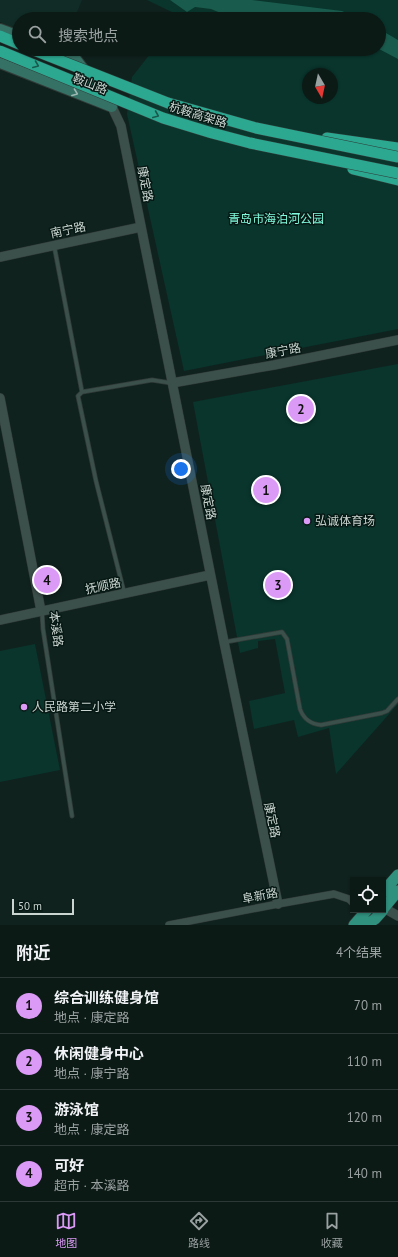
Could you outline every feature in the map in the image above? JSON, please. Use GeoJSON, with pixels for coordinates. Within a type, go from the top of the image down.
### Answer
{"type":"FeatureCollection","features":[{"type":"Feature","properties":{"kind":"highway"},"geometry":{"type":"LineString","coordinates":[[0,36],[12,41]]}},
{"type":"Feature","properties":{"kind":"highway","name":"杭鞍高架路"},"geometry":{"type":"LineString","coordinates":[[0,51],[12,56]]}},
{"type":"Feature","properties":{"kind":"highway","name":"杭鞍高架路"},"geometry":{"type":"LineString","coordinates":[[12,56],[164,118],[212,133],[250,143],[398,173]]}},
{"type":"Feature","properties":{"kind":"highway","name":"杭鞍高架路"},"geometry":{"type":"LineString","coordinates":[[49,56],[168,103],[256,128],[398,157]]}},
{"type":"Feature","properties":{"kind":"highway"},"geometry":{"type":"LineString","coordinates":[[256,128],[398,148]]}},
{"type":"Feature","properties":{"kind":"highway"},"geometry":{"type":"LineString","coordinates":[[250,143],[398,180]]}},
{"type":"Feature","properties":{"kind":"main road"},"geometry":{"type":"LineString","coordinates":[[0,29],[12,33]]}},
{"type":"Feature","properties":{"kind":"main road","name":"鞍山路"},"geometry":{"type":"LineString","coordinates":[[67,56],[76,60],[112,107]]}},
{"type":"Feature","properties":{"kind":"main road","name":"鞍山路"},"geometry":{"type":"LineString","coordinates":[[0,63],[112,107]]}},
{"type":"Feature","properties":{"kind":"main road"},"geometry":{"type":"LineString","coordinates":[[386,889],[398,875]]}},
{"type":"Feature","properties":{"kind":"main road"},"geometry":{"type":"LineString","coordinates":[[386,905],[398,891]]}},
{"type":"Feature","properties":{"kind":"main road"},"geometry":{"type":"LineString","coordinates":[[354,925],[367,917]]}},
{"type":"Feature","properties":{"kind":"street","name":"康定路"},"geometry":{"type":"LineString","coordinates":[[112,107],[121,126],[210,575],[278,904]]}},
{"type":"Feature","properties":{"kind":"street","name":"南宁路"},"geometry":{"type":"LineString","coordinates":[[0,257],[141,227]]}},
{"type":"Feature","properties":{"kind":"street","name":"康宁路"},"geometry":{"type":"LineString","coordinates":[[172,383],[274,365],[398,340]]}},
{"type":"Feature","properties":{"kind":"street","name":"本溪路"},"geometry":{"type":"LineString","coordinates":[[0,398],[42,611]]}},
{"type":"Feature","properties":{"kind":"street","name":"抚顺路"},"geometry":{"type":"LineString","coordinates":[[0,620],[210,575]]}},
{"type":"Feature","properties":{"kind":"street","name":"阜新路"},"geometry":{"type":"LineString","coordinates":[[169,925],[334,894],[350,900]]}},
{"type":"Feature","properties":{"kind":"street"},"geometry":{"type":"LineString","coordinates":[[386,910],[398,916]]}},
{"type":"Feature","properties":{"kind":"lane"},"geometry":{"type":"LineString","coordinates":[[54,246],[82,392]]}},
{"type":"Feature","properties":{"kind":"lane"},"geometry":{"type":"LineString","coordinates":[[124,594],[96,481],[78,396],[82,392],[152,380],[172,383]]}},
{"type":"Feature","properties":{"kind":"lane","name":"本溪路"},"geometry":{"type":"LineString","coordinates":[[42,611],[43,628],[72,816]]}},
{"type":"Feature","properties":{"kind":"lane"},"geometry":{"type":"LineString","coordinates":[[224,642],[282,632],[287,639],[300,710],[306,720],[315,724],[321,725],[382,713],[387,711],[398,699]]}},
{"type":"Feature","properties":{"kind":"shaded area"},"geometry":{"type":"Polygon","coordinates":[[[0,0],[82,0],[77,12],[12,12],[12,27],[0,22],[0,0]]]}},
{"type":"Feature","properties":{"kind":"shaded area"},"geometry":{"type":"Polygon","coordinates":[[[170,0],[252,0],[344,12],[218,12],[211,9],[195,7],[187,12],[170,0]]]}},
{"type":"Feature","properties":{"kind":"shaded area"},"geometry":{"type":"Polygon","coordinates":[[[386,33],[398,40],[398,59],[386,53],[386,33]]]}},
{"type":"Feature","properties":{"kind":"green space","name":"青岛市海泊河公园"},"geometry":{"type":"Polygon","coordinates":[[[147,0],[398,0],[398,329],[184,371],[127,114],[132,77],[148,56],[386,56],[386,12],[172,12],[147,0]]]}},
{"type":"Feature","properties":{"kind":"green space","name":"弘诚体育场"},"geometry":{"type":"Polygon","coordinates":[[[398,364],[398,704],[336,774],[329,728],[298,737],[294,720],[254,729],[249,701],[285,693],[275,639],[258,641],[258,648],[240,653],[193,402],[398,364]]]}},
{"type":"Feature","properties":{"kind":"green space","name":"人民路第二小学"},"geometry":{"type":"Polygon","coordinates":[[[35,644],[60,770],[0,782],[0,651],[35,644]]]}},
{"type":"Feature","properties":{"kind":"place","name":"休闲健身中心"},"geometry":{"type":"Point","coordinates":[301,409]}},
{"type":"Feature","properties":{"kind":"place","name":"综合训练健身馆"},"geometry":{"type":"Point","coordinates":[266,490]}},
{"type":"Feature","properties":{"kind":"place","name":"弘诚体育场"},"geometry":{"type":"Point","coordinates":[307,521]}},
{"type":"Feature","properties":{"kind":"place","name":"可好"},"geometry":{"type":"Point","coordinates":[47,580]}},
{"type":"Feature","properties":{"kind":"place","name":"游泳馆"},"geometry":{"type":"Point","coordinates":[278,585]}},
{"type":"Feature","properties":{"kind":"place","name":"人民路第二小学"},"geometry":{"type":"Point","coordinates":[24,707]}}]}
